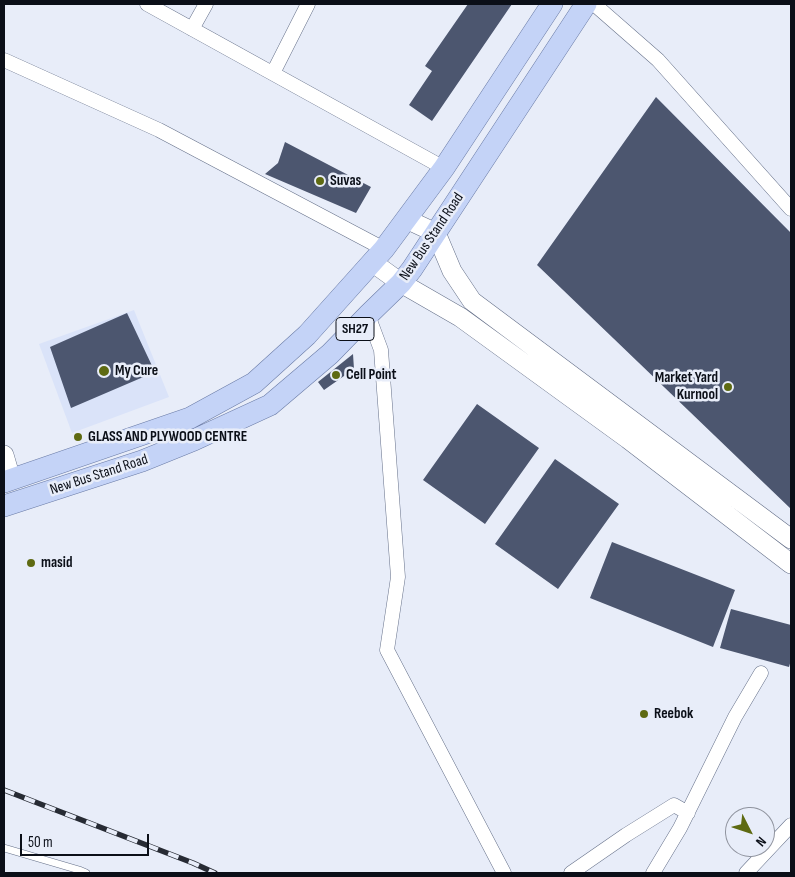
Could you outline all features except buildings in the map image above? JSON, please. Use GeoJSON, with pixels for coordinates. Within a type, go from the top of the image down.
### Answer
{"type":"FeatureCollection","features":[{"type":"Feature","properties":{"kind":"main road","name":"New Bus Stand Road"},"geometry":{"type":"LineString","coordinates":[[4,455],[8,480],[190,418],[254,383],[307,335],[378,255],[444,168],[552,4]]}},
{"type":"Feature","properties":{"kind":"main road","name":"New Bus Stand Road"},"geometry":{"type":"LineString","coordinates":[[4,506],[142,461],[270,406],[330,354],[401,283],[436,233],[586,4]]}},
{"type":"Feature","properties":{"kind":"main road"},"geometry":{"type":"LineString","coordinates":[[406,219],[436,233],[452,271],[472,301],[791,539]]}},
{"type":"Feature","properties":{"kind":"main road"},"geometry":{"type":"LineString","coordinates":[[378,255],[401,283],[460,317],[628,439],[791,564]]}},
{"type":"Feature","properties":{"kind":"street"},"geometry":{"type":"LineString","coordinates":[[147,4],[444,168]]}},
{"type":"Feature","properties":{"kind":"street"},"geometry":{"type":"LineString","coordinates":[[192,29],[206,4]]}},
{"type":"Feature","properties":{"kind":"street"},"geometry":{"type":"LineString","coordinates":[[273,73],[308,4]]}},
{"type":"Feature","properties":{"kind":"street"},"geometry":{"type":"LineString","coordinates":[[594,4],[658,60],[791,209]]}},
{"type":"Feature","properties":{"kind":"street"},"geometry":{"type":"LineString","coordinates":[[4,60],[159,130],[378,255]]}},
{"type":"Feature","properties":{"kind":"street"},"geometry":{"type":"LineString","coordinates":[[368,315],[381,350],[398,577],[387,650],[504,873]]}},
{"type":"Feature","properties":{"kind":"street"},"geometry":{"type":"LineString","coordinates":[[652,873],[688,814],[735,717],[761,673]]}},
{"type":"Feature","properties":{"kind":"street"},"geometry":{"type":"LineString","coordinates":[[571,873],[674,805],[688,814]]}},
{"type":"Feature","properties":{"kind":"street"},"geometry":{"type":"LineString","coordinates":[[746,873],[791,825]]}},
{"type":"Feature","properties":{"kind":"lane"},"geometry":{"type":"LineString","coordinates":[[4,848],[86,873]]}},
{"type":"Feature","properties":{"kind":"shaded area","name":"My Cure"},"geometry":{"type":"Polygon","coordinates":[[[134,310],[169,397],[72,433],[39,344],[134,310]]]}},
{"type":"Feature","properties":{"kind":"railway"},"geometry":{"type":"LineString","coordinates":[[4,790],[215,873]]}},
{"type":"Feature","properties":{"kind":"place","name":"Suvas"},"geometry":{"type":"Point","coordinates":[320,181]}},
{"type":"Feature","properties":{"kind":"place","name":"My Cure"},"geometry":{"type":"Point","coordinates":[104,371]}},
{"type":"Feature","properties":{"kind":"place","name":"Cell Point"},"geometry":{"type":"Point","coordinates":[336,375]}},
{"type":"Feature","properties":{"kind":"place","name":"Market Yard Kurnool"},"geometry":{"type":"Point","coordinates":[728,387]}},
{"type":"Feature","properties":{"kind":"place","name":"GLASS AND PLYWOOD CENTRE"},"geometry":{"type":"Point","coordinates":[78,437]}},
{"type":"Feature","properties":{"kind":"place","name":"masid"},"geometry":{"type":"Point","coordinates":[31,563]}},
{"type":"Feature","properties":{"kind":"place","name":"Reebok"},"geometry":{"type":"Point","coordinates":[644,714]}}]}
